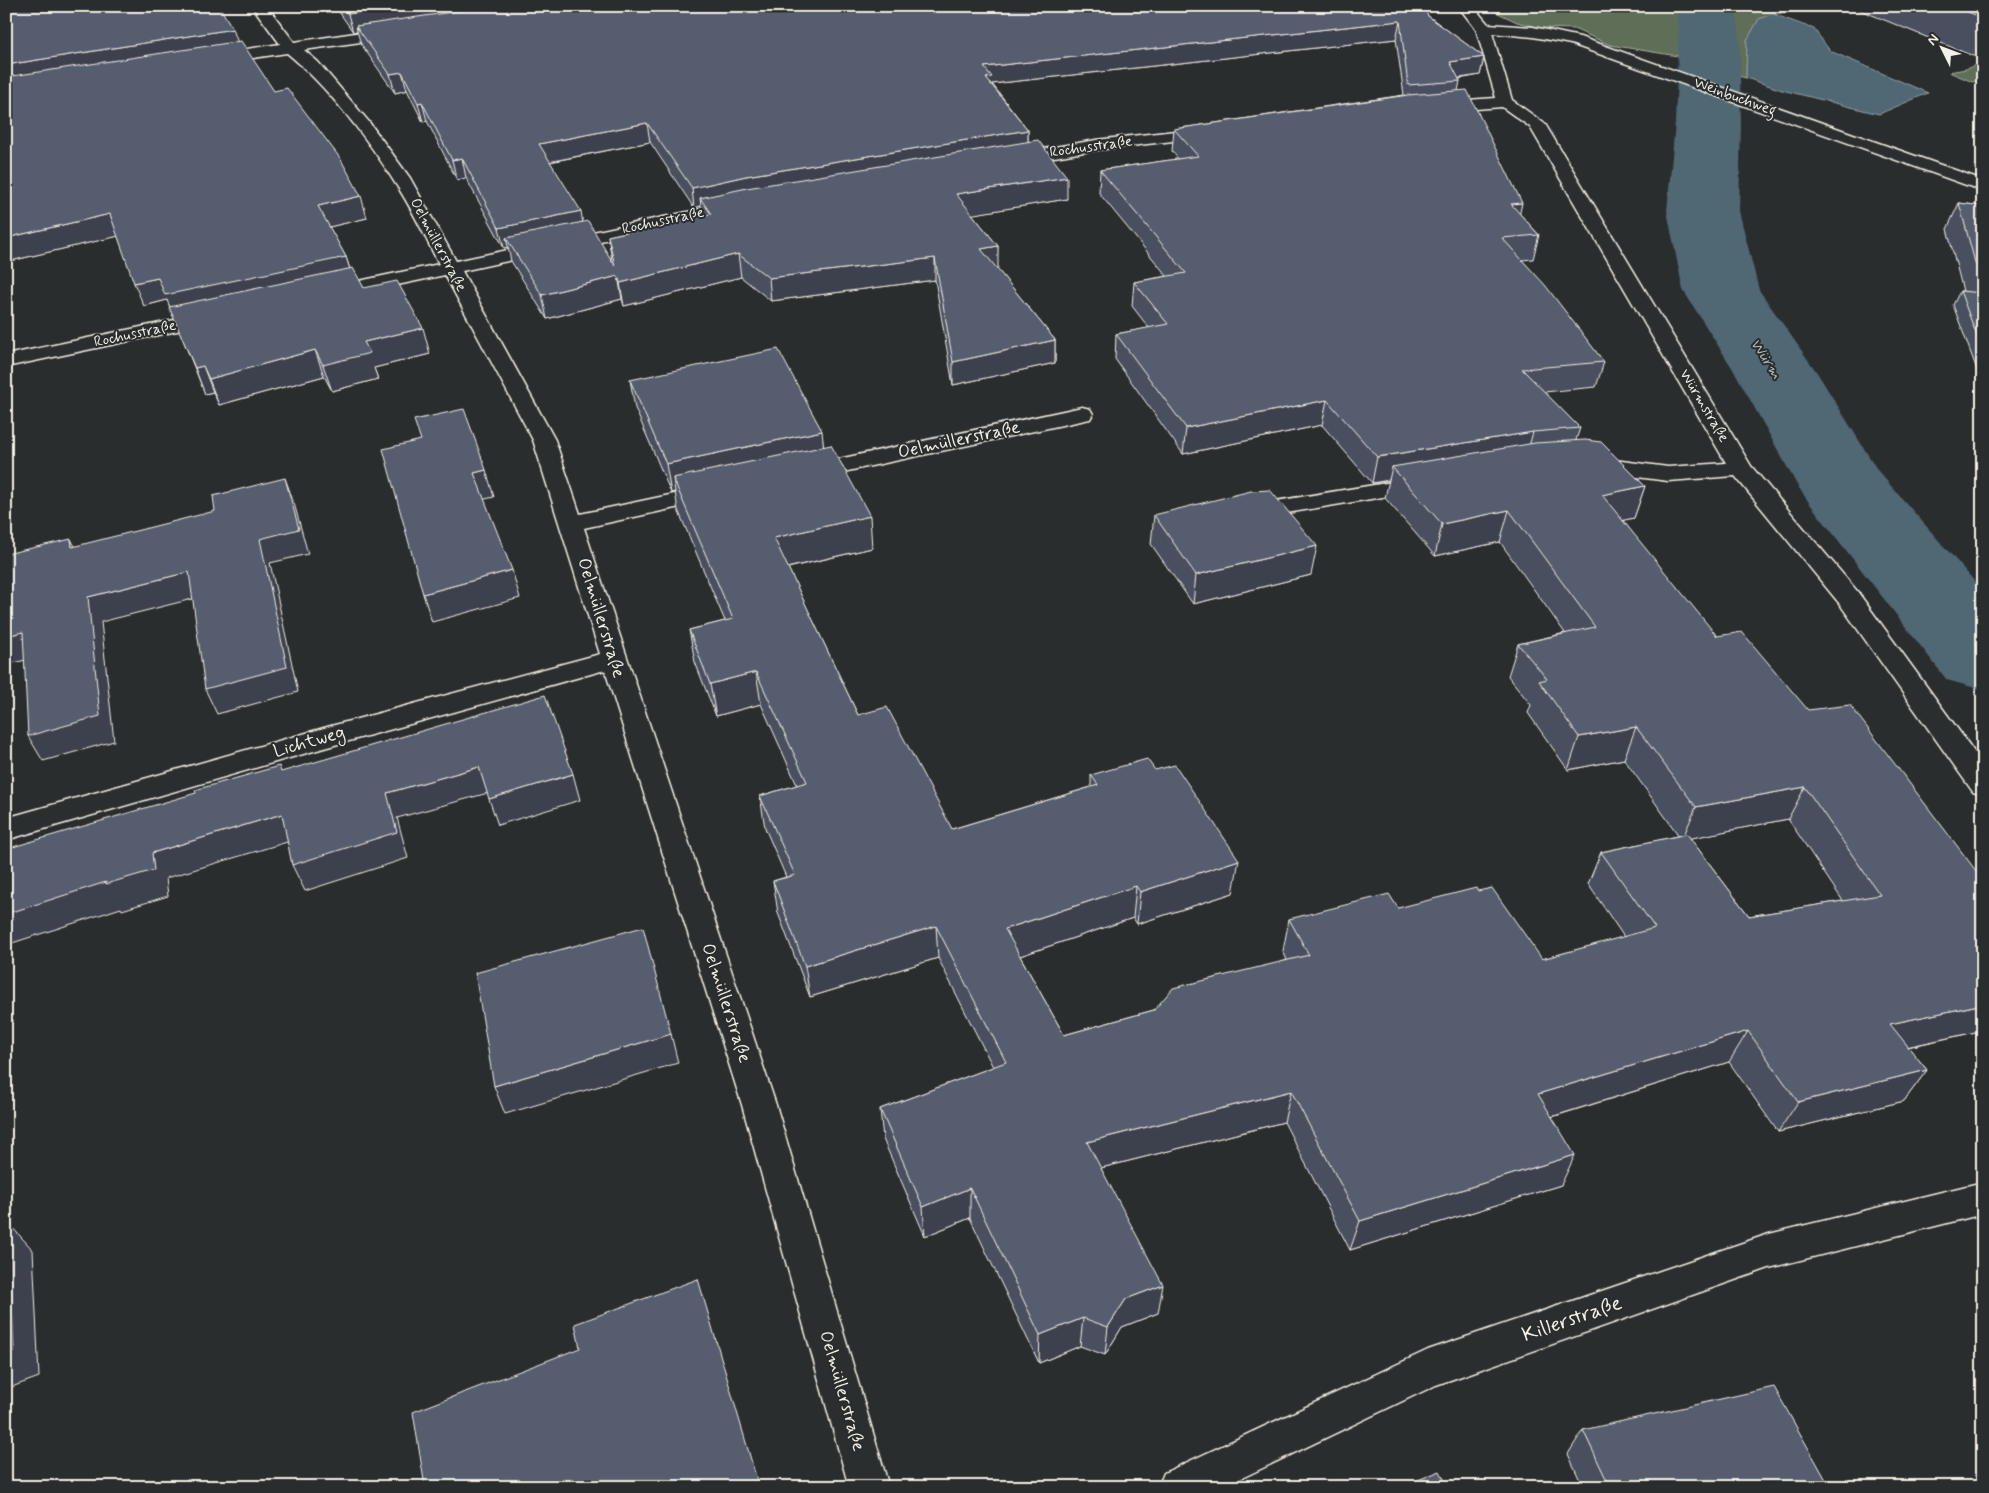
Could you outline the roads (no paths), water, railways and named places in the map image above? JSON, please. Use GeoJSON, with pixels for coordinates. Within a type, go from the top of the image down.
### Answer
{"type":"FeatureCollection","features":[{"type":"Feature","properties":{"kind":"street","name":"Oelmüllerstraße"},"geometry":{"type":"LineString","coordinates":[[259,6],[290,47],[312,65],[363,126],[404,182],[544,440],[572,523],[613,659],[760,1105],[869,1487]]}},
{"type":"Feature","properties":{"kind":"street"},"geometry":{"type":"LineString","coordinates":[[1422,108],[1505,102],[1482,28],[1465,6]]}},
{"type":"Feature","properties":{"kind":"street","name":"Weinbuchweg"},"geometry":{"type":"LineString","coordinates":[[1482,28],[1533,32],[1575,40],[1983,186]]}},
{"type":"Feature","properties":{"kind":"street"},"geometry":{"type":"LineString","coordinates":[[202,61],[406,30]]}},
{"type":"Feature","properties":{"kind":"street","name":"Würmstraße"},"geometry":{"type":"LineString","coordinates":[[1505,102],[1537,124],[1742,469],[1848,597],[1983,785]]}},
{"type":"Feature","properties":{"kind":"street","name":"Rochusstraße"},"geometry":{"type":"LineString","coordinates":[[1000,162],[1096,145],[1225,130]]}},
{"type":"Feature","properties":{"kind":"street","name":"Rochusstraße"},"geometry":{"type":"LineString","coordinates":[[304,299],[759,202]]}},
{"type":"Feature","properties":{"kind":"street","name":"Rochusstraße"},"geometry":{"type":"LineString","coordinates":[[6,362],[227,315]]}},
{"type":"Feature","properties":{"kind":"street","name":"Oelmüllerstraße"},"geometry":{"type":"LineString","coordinates":[[784,478],[1082,414]]}},
{"type":"Feature","properties":{"kind":"street"},"geometry":{"type":"LineString","coordinates":[[1568,463],[1607,465],[1668,474],[1742,469]]}},
{"type":"Feature","properties":{"kind":"street"},"geometry":{"type":"LineString","coordinates":[[1251,512],[1446,480]]}},
{"type":"Feature","properties":{"kind":"street"},"geometry":{"type":"LineString","coordinates":[[572,523],[736,488]]}},
{"type":"Feature","properties":{"kind":"street","name":"Lichtweg"},"geometry":{"type":"LineString","coordinates":[[6,829],[331,736],[613,659]]}},
{"type":"Feature","properties":{"kind":"street","name":"Killerstraße"},"geometry":{"type":"LineString","coordinates":[[1178,1487],[1428,1369],[1769,1251],[1983,1198]]}},
{"type":"Feature","properties":{"kind":"water"},"geometry":{"type":"Polygon","coordinates":[[[1773,14],[1814,29],[1830,51],[1928,93],[1879,114],[1782,90],[1746,78],[1747,40],[1759,19],[1773,14]]]}},
{"type":"Feature","properties":{"kind":"waterway","name":"Würm"},"geometry":{"type":"LineString","coordinates":[[1706,6],[1709,29],[1708,123],[1703,211],[1721,290],[1777,374],[1842,485],[1983,656]]}}]}
